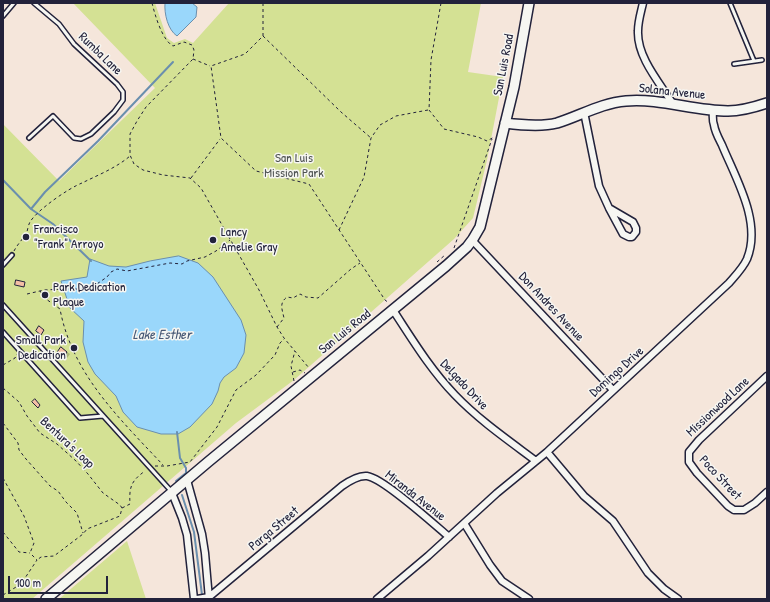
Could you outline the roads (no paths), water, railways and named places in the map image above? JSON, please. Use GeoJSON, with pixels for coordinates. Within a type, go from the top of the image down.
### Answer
{"type":"FeatureCollection","features":[{"type":"Feature","properties":{"kind":"street","name":"San Luis Road"},"geometry":{"type":"LineString","coordinates":[[46,599],[312,372],[391,307],[446,266],[472,240],[480,226],[514,87],[529,3]]}},
{"type":"Feature","properties":{"kind":"street"},"geometry":{"type":"LineString","coordinates":[[643,3],[638,23],[639,42],[642,54],[673,104]]}},
{"type":"Feature","properties":{"kind":"street","name":"Solana Avenue"},"geometry":{"type":"LineString","coordinates":[[505,123],[529,125],[550,124],[610,103],[637,100],[730,111],[755,107],[767,103]]}},
{"type":"Feature","properties":{"kind":"street","name":"Domingo Drive"},"geometry":{"type":"LineString","coordinates":[[377,599],[385,596],[497,493],[547,452],[729,283],[746,260],[752,237],[749,214],[713,125],[713,110]]}},
{"type":"Feature","properties":{"kind":"street"},"geometry":{"type":"LineString","coordinates":[[584,112],[599,186],[609,208],[623,234],[632,237],[636,232],[633,222],[609,208]]}},
{"type":"Feature","properties":{"kind":"street","name":"Don Andres Avenue"},"geometry":{"type":"LineString","coordinates":[[472,240],[614,390]]}},
{"type":"Feature","properties":{"kind":"street","name":"Delgado Drive"},"geometry":{"type":"LineString","coordinates":[[391,307],[425,358],[454,394],[486,424],[536,461]]}},
{"type":"Feature","properties":{"kind":"street","name":"Missionwood Lane"},"geometry":{"type":"LineString","coordinates":[[688,456],[691,448],[767,376]]}},
{"type":"Feature","properties":{"kind":"street"},"geometry":{"type":"LineString","coordinates":[[547,452],[584,496],[613,521],[648,573],[678,599]]}},
{"type":"Feature","properties":{"kind":"street","name":"Poco Street"},"geometry":{"type":"LineString","coordinates":[[688,456],[692,467],[728,506],[739,510],[744,510],[749,508],[767,492]]}},
{"type":"Feature","properties":{"kind":"street","name":"Miranda Avenue"},"geometry":{"type":"LineString","coordinates":[[366,476],[378,480],[449,537]]}},
{"type":"Feature","properties":{"kind":"street","name":"Parga Street"},"geometry":{"type":"LineString","coordinates":[[209,598],[342,486],[359,477],[366,476]]}},
{"type":"Feature","properties":{"kind":"street"},"geometry":{"type":"LineString","coordinates":[[187,480],[202,534],[209,598],[197,599]]}},
{"type":"Feature","properties":{"kind":"street"},"geometry":{"type":"LineString","coordinates":[[172,493],[187,535],[194,599]]}},
{"type":"Feature","properties":{"kind":"street","name":"Miranda Avenue"},"geometry":{"type":"LineString","coordinates":[[464,523],[490,565],[502,581],[529,599]]}},
{"type":"Feature","properties":{"kind":"lane"},"geometry":{"type":"LineString","coordinates":[[3,16],[14,3]]}},
{"type":"Feature","properties":{"kind":"lane","name":"Rumba Lane"},"geometry":{"type":"LineString","coordinates":[[29,138],[53,116],[74,138],[81,139],[91,134],[114,112],[123,100],[123,92],[117,84],[74,44],[59,24],[34,3]]}},
{"type":"Feature","properties":{"kind":"lane"},"geometry":{"type":"LineString","coordinates":[[730,3],[754,61]]}},
{"type":"Feature","properties":{"kind":"lane"},"geometry":{"type":"LineString","coordinates":[[734,64],[762,60]]}},
{"type":"Feature","properties":{"kind":"lane"},"geometry":{"type":"LineString","coordinates":[[3,265],[12,256]]}},
{"type":"Feature","properties":{"kind":"lane"},"geometry":{"type":"LineString","coordinates":[[3,305],[172,493]]}},
{"type":"Feature","properties":{"kind":"lane"},"geometry":{"type":"LineString","coordinates":[[3,332],[80,418],[103,416]]}},
{"type":"Feature","properties":{"kind":"lane"},"geometry":{"type":"LineString","coordinates":[[94,417],[95,407]]}},
{"type":"Feature","properties":{"kind":"water"},"geometry":{"type":"Polygon","coordinates":[[[165,3],[192,3],[197,7],[196,17],[177,36],[171,30],[167,21],[165,3]]]}},
{"type":"Feature","properties":{"kind":"water","name":"Lake Esther"},"geometry":{"type":"Polygon","coordinates":[[[179,256],[198,263],[213,277],[241,320],[246,335],[244,353],[236,368],[224,377],[220,383],[212,404],[190,427],[178,434],[161,434],[137,427],[123,412],[116,396],[95,374],[88,362],[83,342],[84,321],[70,308],[61,281],[87,277],[90,259],[109,266],[126,267],[179,256]]]}},
{"type":"Feature","properties":{"kind":"waterway"},"geometry":{"type":"LineString","coordinates":[[31,209],[45,192],[98,141],[173,62]]}},
{"type":"Feature","properties":{"kind":"waterway"},"geometry":{"type":"LineString","coordinates":[[3,180],[31,209],[53,224],[91,261]]}},
{"type":"Feature","properties":{"kind":"waterway"},"geometry":{"type":"LineString","coordinates":[[176,481],[186,473],[186,468],[180,458],[177,432]]}},
{"type":"Feature","properties":{"kind":"waterway"},"geometry":{"type":"LineString","coordinates":[[182,495],[194,532],[202,595]]}},
{"type":"Feature","properties":{"kind":"place","name":"Francisco \"Frank\" Arroyo"},"geometry":{"type":"Point","coordinates":[26,237]}},
{"type":"Feature","properties":{"kind":"place","name":"Lancy Amelie Gray"},"geometry":{"type":"Point","coordinates":[213,240]}},
{"type":"Feature","properties":{"kind":"place","name":"Park Dedication Plaque"},"geometry":{"type":"Point","coordinates":[45,295]}},
{"type":"Feature","properties":{"kind":"place","name":"Small Park Dedication"},"geometry":{"type":"Point","coordinates":[74,348]}},
{"type":"Feature","properties":{"kind":"park label","name":"San Luis Mission Park"},"geometry":{"type":"Point","coordinates":[294,166]}}]}
